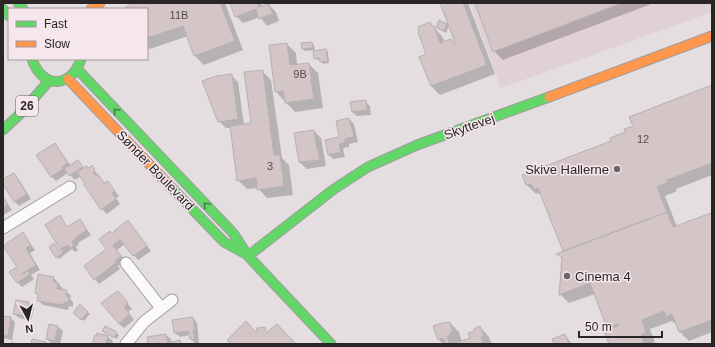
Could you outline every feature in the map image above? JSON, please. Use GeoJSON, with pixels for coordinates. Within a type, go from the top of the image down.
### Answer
{"type":"FeatureCollection","features":[{"type":"Feature","properties":{"kind":"street","name":"Skyttevej"},"geometry":{"type":"LineString","coordinates":[[248,256],[334,189],[368,167],[417,145],[712,36]]}},
{"type":"Feature","properties":{"kind":"street","name":"26"},"geometry":{"type":"LineString","coordinates":[[32,60],[36,76],[49,80],[62,81],[68,79]]}},
{"type":"Feature","properties":{"kind":"street"},"geometry":{"type":"LineString","coordinates":[[68,79],[78,70],[81,60]]}},
{"type":"Feature","properties":{"kind":"street","name":"Sønder Boulevard"},"geometry":{"type":"LineString","coordinates":[[78,70],[233,234],[248,256],[331,344]]}},
{"type":"Feature","properties":{"kind":"street","name":"Sønder Boulevard"},"geometry":{"type":"LineString","coordinates":[[68,79],[224,242],[248,256]]}},
{"type":"Feature","properties":{"kind":"street","name":"26"},"geometry":{"type":"LineString","coordinates":[[3,130],[19,115],[49,80]]}},
{"type":"Feature","properties":{"kind":"street","name":"26"},"geometry":{"type":"LineString","coordinates":[[3,120],[12,109]]}},
{"type":"Feature","properties":{"kind":"street"},"geometry":{"type":"LineString","coordinates":[[3,228],[70,187]]}},
{"type":"Feature","properties":{"kind":"street"},"geometry":{"type":"LineString","coordinates":[[126,263],[161,308]]}},
{"type":"Feature","properties":{"kind":"street"},"geometry":{"type":"LineString","coordinates":[[126,344],[144,322],[172,300]]}},
{"type":"Feature","properties":{"kind":"shaded area"},"geometry":{"type":"Polygon","coordinates":[[[470,3],[712,3],[712,12],[501,88],[470,3]]]}},
{"type":"Feature","properties":{"kind":"building"},"geometry":{"type":"Polygon","coordinates":[[[131,3],[220,3],[235,41],[194,56],[183,26],[148,38],[148,8],[125,8],[131,3]]]}},
{"type":"Feature","properties":{"kind":"building"},"geometry":{"type":"Polygon","coordinates":[[[230,3],[257,3],[259,7],[269,4],[273,14],[259,19],[256,9],[235,17],[230,3]]]}},
{"type":"Feature","properties":{"kind":"building"},"geometry":{"type":"Polygon","coordinates":[[[440,3],[463,3],[487,65],[431,86],[419,57],[426,54],[418,32],[418,27],[430,22],[432,26],[434,26],[440,43],[451,39],[453,44],[455,43],[440,3]]]}},
{"type":"Feature","properties":{"kind":"building"},"geometry":{"type":"Polygon","coordinates":[[[475,3],[622,3],[493,52],[475,3]]]}},
{"type":"Feature","properties":{"kind":"building"},"geometry":{"type":"Polygon","coordinates":[[[439,20],[447,24],[444,31],[436,28],[439,20]]]}},
{"type":"Feature","properties":{"kind":"building"},"geometry":{"type":"Polygon","coordinates":[[[312,42],[313,48],[302,49],[301,43],[312,42]]]}},
{"type":"Feature","properties":{"kind":"building"},"geometry":{"type":"Polygon","coordinates":[[[287,43],[290,65],[309,63],[314,99],[285,103],[283,91],[275,92],[269,45],[287,43]]]}},
{"type":"Feature","properties":{"kind":"building"},"geometry":{"type":"Polygon","coordinates":[[[326,49],[328,61],[320,62],[319,58],[314,59],[313,51],[326,49]]]}},
{"type":"Feature","properties":{"kind":"building"},"geometry":{"type":"Polygon","coordinates":[[[263,70],[274,155],[280,155],[284,186],[257,190],[256,178],[237,181],[230,126],[251,123],[244,72],[263,70]]]}},
{"type":"Feature","properties":{"kind":"building"},"geometry":{"type":"Polygon","coordinates":[[[232,74],[238,119],[218,122],[202,81],[216,76],[232,74]]]}},
{"type":"Feature","properties":{"kind":"building","name":"Skive Hallerne"},"geometry":{"type":"Polygon","coordinates":[[[712,85],[712,163],[667,180],[668,182],[657,187],[667,212],[563,251],[538,188],[534,190],[531,184],[526,185],[522,175],[611,141],[610,138],[625,132],[624,129],[633,126],[629,117],[712,85]]]}},
{"type":"Feature","properties":{"kind":"building"},"geometry":{"type":"Polygon","coordinates":[[[366,100],[367,110],[352,112],[350,102],[366,100]]]}},
{"type":"Feature","properties":{"kind":"building"},"geometry":{"type":"Polygon","coordinates":[[[349,118],[354,137],[345,139],[345,142],[339,144],[341,152],[328,155],[325,140],[339,137],[336,121],[349,118]]]}},
{"type":"Feature","properties":{"kind":"building"},"geometry":{"type":"Polygon","coordinates":[[[314,130],[320,160],[299,162],[294,133],[314,130]]]}},
{"type":"Feature","properties":{"kind":"building"},"geometry":{"type":"Polygon","coordinates":[[[55,143],[68,163],[62,167],[63,169],[51,177],[36,155],[55,143]]]}},
{"type":"Feature","properties":{"kind":"building"},"geometry":{"type":"Polygon","coordinates":[[[78,160],[83,167],[69,176],[64,169],[78,160]]]}},
{"type":"Feature","properties":{"kind":"building"},"geometry":{"type":"Polygon","coordinates":[[[92,165],[95,170],[93,172],[96,176],[98,174],[104,183],[108,181],[115,191],[112,193],[116,199],[101,210],[77,172],[87,166],[89,168],[92,165]]]}},
{"type":"Feature","properties":{"kind":"building"},"geometry":{"type":"Polygon","coordinates":[[[14,173],[27,194],[14,202],[3,184],[3,179],[14,173]]]}},
{"type":"Feature","properties":{"kind":"building"},"geometry":{"type":"Polygon","coordinates":[[[3,196],[8,205],[3,208],[3,196]]]}},
{"type":"Feature","properties":{"kind":"building"},"geometry":{"type":"Polygon","coordinates":[[[667,212],[673,227],[711,213],[712,320],[679,332],[672,314],[666,317],[664,311],[642,320],[646,333],[641,335],[644,342],[640,344],[609,344],[604,331],[618,326],[617,324],[607,328],[590,283],[559,295],[562,257],[556,254],[667,212]]]}},
{"type":"Feature","properties":{"kind":"building"},"geometry":{"type":"Polygon","coordinates":[[[60,215],[67,227],[80,219],[87,230],[75,238],[76,239],[72,242],[74,245],[70,248],[68,245],[60,249],[45,225],[60,215]]]}},
{"type":"Feature","properties":{"kind":"building"},"geometry":{"type":"Polygon","coordinates":[[[128,220],[147,246],[133,256],[120,240],[113,245],[121,256],[115,261],[116,263],[94,280],[84,266],[106,249],[99,239],[110,231],[112,233],[114,232],[128,220]]]}},
{"type":"Feature","properties":{"kind":"building"},"geometry":{"type":"Polygon","coordinates":[[[23,232],[31,245],[26,248],[36,265],[22,274],[28,271],[30,274],[17,283],[9,272],[17,267],[3,246],[23,232]]]}},
{"type":"Feature","properties":{"kind":"building"},"geometry":{"type":"Polygon","coordinates":[[[54,243],[59,251],[62,249],[64,252],[56,258],[49,247],[54,243]]]}},
{"type":"Feature","properties":{"kind":"building"},"geometry":{"type":"Polygon","coordinates":[[[38,274],[54,277],[53,282],[58,283],[57,289],[67,290],[66,296],[69,296],[68,303],[64,302],[64,305],[37,301],[38,294],[35,293],[38,274]]]}},
{"type":"Feature","properties":{"kind":"building"},"geometry":{"type":"Polygon","coordinates":[[[118,291],[128,303],[124,307],[130,314],[119,324],[101,303],[118,291]]]}},
{"type":"Feature","properties":{"kind":"building"},"geometry":{"type":"Polygon","coordinates":[[[16,300],[29,302],[27,316],[13,314],[16,300]]]}},
{"type":"Feature","properties":{"kind":"building"},"geometry":{"type":"Polygon","coordinates":[[[80,304],[88,312],[81,320],[73,313],[80,304]]]}},
{"type":"Feature","properties":{"kind":"building"},"geometry":{"type":"Polygon","coordinates":[[[3,316],[11,317],[8,336],[3,335],[3,316]]]}},
{"type":"Feature","properties":{"kind":"building"},"geometry":{"type":"Polygon","coordinates":[[[193,317],[195,339],[190,339],[188,331],[174,333],[172,320],[193,317]]]}},
{"type":"Feature","properties":{"kind":"building"},"geometry":{"type":"Polygon","coordinates":[[[246,321],[257,333],[257,328],[265,327],[266,333],[277,324],[296,344],[231,344],[227,340],[246,321]]]}},
{"type":"Feature","properties":{"kind":"building"},"geometry":{"type":"Polygon","coordinates":[[[450,322],[453,332],[450,333],[451,335],[447,336],[450,344],[446,344],[443,338],[438,340],[433,326],[450,322]]]}},
{"type":"Feature","properties":{"kind":"building"},"geometry":{"type":"Polygon","coordinates":[[[49,324],[58,326],[55,341],[46,339],[49,324]]]}},
{"type":"Feature","properties":{"kind":"building"},"geometry":{"type":"Polygon","coordinates":[[[105,326],[117,332],[114,338],[102,331],[105,326]]]}},
{"type":"Feature","properties":{"kind":"building"},"geometry":{"type":"Polygon","coordinates":[[[480,326],[484,336],[481,337],[484,344],[453,344],[470,338],[468,333],[474,331],[474,329],[480,326]]]}},
{"type":"Feature","properties":{"kind":"building"},"geometry":{"type":"Polygon","coordinates":[[[97,333],[108,336],[106,344],[92,344],[95,335],[97,336],[97,333]]]}},
{"type":"Feature","properties":{"kind":"building"},"geometry":{"type":"Polygon","coordinates":[[[166,334],[168,344],[148,344],[147,337],[166,334]]]}},
{"type":"Feature","properties":{"kind":"building"},"geometry":{"type":"Polygon","coordinates":[[[565,334],[569,344],[554,344],[552,339],[565,334]]]}},
{"type":"Feature","properties":{"kind":"building"},"geometry":{"type":"Polygon","coordinates":[[[32,339],[46,342],[46,344],[31,344],[32,339]]]}},
{"type":"Feature","properties":{"kind":"building"},"geometry":{"type":"Polygon","coordinates":[[[180,340],[181,344],[170,344],[170,342],[180,340]]]}},
{"type":"Feature","properties":{"kind":"traffic: fast"},"geometry":{"type":"LineString","coordinates":[[18,3],[22,8]]}},
{"type":"Feature","properties":{"kind":"traffic: fast"},"geometry":{"type":"LineString","coordinates":[[3,9],[8,15]]}},
{"type":"Feature","properties":{"kind":"traffic: fast"},"geometry":{"type":"LineString","coordinates":[[32,60],[42,76],[56,82],[71,76],[80,60]]}},
{"type":"Feature","properties":{"kind":"traffic: fast"},"geometry":{"type":"LineString","coordinates":[[78,70],[233,233],[248,256],[331,344]]}},
{"type":"Feature","properties":{"kind":"traffic: fast"},"geometry":{"type":"LineString","coordinates":[[3,130],[19,115],[49,81]]}},
{"type":"Feature","properties":{"kind":"traffic: fast"},"geometry":{"type":"LineString","coordinates":[[248,256],[334,189],[368,167],[417,145],[549,97]]}},
{"type":"Feature","properties":{"kind":"traffic: fast"},"geometry":{"type":"LineString","coordinates":[[169,185],[224,242],[244,253]]}},
{"type":"Feature","properties":{"kind":"traffic: slow"},"geometry":{"type":"LineString","coordinates":[[92,8],[100,3]]}},
{"type":"Feature","properties":{"kind":"traffic: slow"},"geometry":{"type":"LineString","coordinates":[[549,97],[712,36]]}},
{"type":"Feature","properties":{"kind":"traffic: slow"},"geometry":{"type":"LineString","coordinates":[[68,79],[169,185]]}},
{"type":"Feature","properties":{"kind":"place","name":"Skive Hallerne"},"geometry":{"type":"Point","coordinates":[617,169]}},
{"type":"Feature","properties":{"kind":"place","name":"Cinema 4"},"geometry":{"type":"Point","coordinates":[567,276]}}]}
